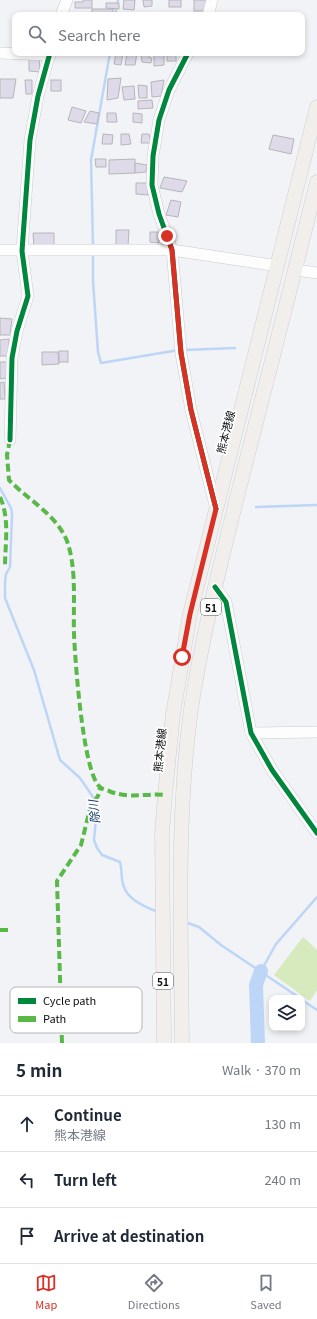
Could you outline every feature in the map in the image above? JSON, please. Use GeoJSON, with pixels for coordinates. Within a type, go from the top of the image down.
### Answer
{"type":"FeatureCollection","features":[{"type":"Feature","properties":{"kind":"main road","name":"熊本港線"},"geometry":{"type":"LineString","coordinates":[[164,1043],[162,839],[176,689],[190,614],[317,107]]}},
{"type":"Feature","properties":{"kind":"main road","name":"51"},"geometry":{"type":"LineString","coordinates":[[182,1043],[182,794],[191,710],[199,662],[215,587],[317,182]]}},
{"type":"Feature","properties":{"kind":"main road"},"geometry":{"type":"LineString","coordinates":[[162,839],[182,838]]}},
{"type":"Feature","properties":{"kind":"street"},"geometry":{"type":"LineString","coordinates":[[63,12],[67,0]]}},
{"type":"Feature","properties":{"kind":"street"},"geometry":{"type":"LineString","coordinates":[[209,12],[212,0]]}},
{"type":"Feature","properties":{"kind":"street"},"geometry":{"type":"LineString","coordinates":[[0,53],[12,53]]}},
{"type":"Feature","properties":{"kind":"street"},"geometry":{"type":"LineString","coordinates":[[10,440],[12,358],[17,331],[28,296],[22,251],[30,140],[38,96],[49,56]]}},
{"type":"Feature","properties":{"kind":"street"},"geometry":{"type":"LineString","coordinates":[[186,56],[169,90],[159,120],[153,156],[152,185],[159,214],[172,250],[182,360],[191,410],[216,509]]}},
{"type":"Feature","properties":{"kind":"street"},"geometry":{"type":"LineString","coordinates":[[0,250],[172,250],[278,266]]}},
{"type":"Feature","properties":{"kind":"street"},"geometry":{"type":"LineString","coordinates":[[296,270],[317,273]]}},
{"type":"Feature","properties":{"kind":"street"},"geometry":{"type":"LineString","coordinates":[[215,587],[226,602],[252,733],[272,770],[317,833]]}},
{"type":"Feature","properties":{"kind":"street"},"geometry":{"type":"LineString","coordinates":[[252,733],[317,732]]}},
{"type":"Feature","properties":{"kind":"green space"},"geometry":{"type":"Polygon","coordinates":[[[303,937],[317,950],[317,990],[310,1001],[305,997],[305,995],[302,995],[274,975],[303,937]]]}},
{"type":"Feature","properties":{"kind":"building"},"geometry":{"type":"Polygon","coordinates":[[[83,0],[92,0],[92,8],[75,8],[75,2],[83,2],[83,0]]]}},
{"type":"Feature","properties":{"kind":"building"},"geometry":{"type":"Polygon","coordinates":[[[124,0],[135,0],[134,10],[123,9],[124,0]]]}},
{"type":"Feature","properties":{"kind":"building"},"geometry":{"type":"Polygon","coordinates":[[[143,0],[152,0],[152,6],[144,7],[143,0]]]}},
{"type":"Feature","properties":{"kind":"building"},"geometry":{"type":"Polygon","coordinates":[[[169,0],[181,0],[181,7],[169,7],[169,0]]]}},
{"type":"Feature","properties":{"kind":"building"},"geometry":{"type":"Polygon","coordinates":[[[194,0],[207,0],[207,11],[194,11],[194,0]]]}},
{"type":"Feature","properties":{"kind":"building"},"geometry":{"type":"Polygon","coordinates":[[[106,3],[119,3],[119,9],[106,8],[106,3]]]}},
{"type":"Feature","properties":{"kind":"building"},"geometry":{"type":"Polygon","coordinates":[[[92,9],[113,9],[113,12],[92,12],[92,9]]]}},
{"type":"Feature","properties":{"kind":"building"},"geometry":{"type":"Polygon","coordinates":[[[115,56],[122,56],[121,65],[114,64],[115,56]]]}},
{"type":"Feature","properties":{"kind":"building"},"geometry":{"type":"Polygon","coordinates":[[[126,56],[136,56],[135,65],[125,65],[126,56]]]}},
{"type":"Feature","properties":{"kind":"building"},"geometry":{"type":"Polygon","coordinates":[[[141,56],[149,56],[149,58],[152,58],[151,63],[142,62],[141,56]]]}},
{"type":"Feature","properties":{"kind":"building"},"geometry":{"type":"Polygon","coordinates":[[[154,56],[164,56],[164,65],[154,66],[154,56]]]}},
{"type":"Feature","properties":{"kind":"building"},"geometry":{"type":"Polygon","coordinates":[[[167,56],[176,56],[176,61],[167,61],[167,56]]]}},
{"type":"Feature","properties":{"kind":"building"},"geometry":{"type":"Polygon","coordinates":[[[39,58],[40,72],[29,71],[29,59],[39,58]]]}},
{"type":"Feature","properties":{"kind":"building"},"geometry":{"type":"Polygon","coordinates":[[[121,78],[118,98],[107,100],[108,79],[121,78]]]}},
{"type":"Feature","properties":{"kind":"building"},"geometry":{"type":"Polygon","coordinates":[[[0,79],[16,79],[13,98],[0,98],[0,79]]]}},
{"type":"Feature","properties":{"kind":"building"},"geometry":{"type":"Polygon","coordinates":[[[25,80],[32,80],[32,94],[26,94],[25,80]]]}},
{"type":"Feature","properties":{"kind":"building"},"geometry":{"type":"Polygon","coordinates":[[[51,80],[61,80],[61,91],[51,91],[51,80]]]}},
{"type":"Feature","properties":{"kind":"building"},"geometry":{"type":"Polygon","coordinates":[[[164,80],[161,96],[152,97],[151,82],[164,80]]]}},
{"type":"Feature","properties":{"kind":"building"},"geometry":{"type":"Polygon","coordinates":[[[138,85],[147,86],[147,98],[139,98],[138,85]]]}},
{"type":"Feature","properties":{"kind":"building"},"geometry":{"type":"Polygon","coordinates":[[[134,86],[135,99],[124,100],[122,87],[134,86]]]}},
{"type":"Feature","properties":{"kind":"building"},"geometry":{"type":"Polygon","coordinates":[[[152,100],[153,108],[138,109],[138,101],[152,100]]]}},
{"type":"Feature","properties":{"kind":"building"},"geometry":{"type":"Polygon","coordinates":[[[72,107],[86,111],[81,123],[68,120],[72,107]]]}},
{"type":"Feature","properties":{"kind":"building"},"geometry":{"type":"Polygon","coordinates":[[[90,111],[99,113],[97,124],[84,122],[90,111]]]}},
{"type":"Feature","properties":{"kind":"building"},"geometry":{"type":"Polygon","coordinates":[[[107,113],[116,113],[117,122],[107,122],[107,113]]]}},
{"type":"Feature","properties":{"kind":"building"},"geometry":{"type":"Polygon","coordinates":[[[133,113],[142,114],[142,123],[133,122],[133,113]]]}},
{"type":"Feature","properties":{"kind":"building"},"geometry":{"type":"Polygon","coordinates":[[[103,134],[113,135],[112,144],[102,144],[103,134]]]}},
{"type":"Feature","properties":{"kind":"building"},"geometry":{"type":"Polygon","coordinates":[[[121,134],[129,134],[131,144],[121,145],[121,134]]]}},
{"type":"Feature","properties":{"kind":"building"},"geometry":{"type":"Polygon","coordinates":[[[142,134],[149,134],[151,143],[141,143],[142,134]]]}},
{"type":"Feature","properties":{"kind":"building"},"geometry":{"type":"Polygon","coordinates":[[[273,135],[294,139],[291,154],[269,149],[273,135]]]}},
{"type":"Feature","properties":{"kind":"building"},"geometry":{"type":"Polygon","coordinates":[[[95,159],[106,159],[106,167],[96,167],[95,159]]]}},
{"type":"Feature","properties":{"kind":"building"},"geometry":{"type":"Polygon","coordinates":[[[135,159],[135,173],[109,174],[109,160],[135,159]]]}},
{"type":"Feature","properties":{"kind":"building"},"geometry":{"type":"Polygon","coordinates":[[[135,163],[147,165],[146,172],[135,173],[135,163]]]}},
{"type":"Feature","properties":{"kind":"building"},"geometry":{"type":"Polygon","coordinates":[[[164,177],[187,181],[182,192],[160,188],[164,177]]]}},
{"type":"Feature","properties":{"kind":"building"},"geometry":{"type":"Polygon","coordinates":[[[136,183],[148,183],[148,195],[136,194],[136,183]]]}},
{"type":"Feature","properties":{"kind":"building"},"geometry":{"type":"Polygon","coordinates":[[[171,200],[181,202],[178,217],[166,215],[171,200]]]}},
{"type":"Feature","properties":{"kind":"building"},"geometry":{"type":"Polygon","coordinates":[[[116,230],[129,230],[128,246],[116,246],[116,230]]]}},
{"type":"Feature","properties":{"kind":"building"},"geometry":{"type":"Polygon","coordinates":[[[150,232],[158,232],[159,243],[150,242],[150,232]]]}},
{"type":"Feature","properties":{"kind":"building"},"geometry":{"type":"Polygon","coordinates":[[[33,233],[54,233],[54,247],[34,248],[33,233]]]}},
{"type":"Feature","properties":{"kind":"building"},"geometry":{"type":"Polygon","coordinates":[[[0,318],[12,319],[10,335],[0,335],[0,318]]]}},
{"type":"Feature","properties":{"kind":"building"},"geometry":{"type":"Polygon","coordinates":[[[9,339],[8,356],[0,356],[0,340],[9,339]]]}},
{"type":"Feature","properties":{"kind":"building"},"geometry":{"type":"Polygon","coordinates":[[[59,351],[68,351],[68,362],[59,362],[59,351]]]}},
{"type":"Feature","properties":{"kind":"building"},"geometry":{"type":"Polygon","coordinates":[[[42,352],[58,352],[59,364],[42,365],[42,352]]]}},
{"type":"Feature","properties":{"kind":"building"},"geometry":{"type":"Polygon","coordinates":[[[0,362],[7,362],[7,378],[0,379],[0,362]]]}},
{"type":"Feature","properties":{"kind":"building"},"geometry":{"type":"Polygon","coordinates":[[[4,382],[5,399],[0,399],[0,383],[4,382]]]}},
{"type":"Feature","properties":{"kind":"waterway"},"geometry":{"type":"LineString","coordinates":[[116,12],[118,0]]}},
{"type":"Feature","properties":{"kind":"waterway"},"geometry":{"type":"LineString","coordinates":[[93,246],[91,160],[109,56]]}},
{"type":"Feature","properties":{"kind":"waterway"},"geometry":{"type":"LineString","coordinates":[[93,253],[93,281],[98,352],[101,363],[179,350]]}},
{"type":"Feature","properties":{"kind":"waterway"},"geometry":{"type":"LineString","coordinates":[[184,350],[235,348]]}},
{"type":"Feature","properties":{"kind":"waterway","name":"除川"},"geometry":{"type":"LineString","coordinates":[[0,488],[11,508],[12,515],[10,567],[6,574],[5,598],[34,670],[60,760],[80,778],[93,797],[96,818],[94,840],[97,848],[102,855],[120,862],[123,884],[128,894],[137,902],[158,912]]}},
{"type":"Feature","properties":{"kind":"waterway"},"geometry":{"type":"LineString","coordinates":[[256,507],[317,505]]}},
{"type":"Feature","properties":{"kind":"waterway"},"geometry":{"type":"LineString","coordinates":[[261,971],[276,944],[317,897]]}},
{"type":"Feature","properties":{"kind":"waterway","name":"除川"},"geometry":{"type":"LineString","coordinates":[[185,922],[199,927],[221,945],[296,995]]}},
{"type":"Feature","properties":{"kind":"waterway","name":"除川"},"geometry":{"type":"LineString","coordinates":[[258,1043],[256,985],[261,971]]}},
{"type":"Feature","properties":{"kind":"waterway"},"geometry":{"type":"LineString","coordinates":[[305,1002],[317,1010]]}},
{"type":"Feature","properties":{"kind":"marked path"},"geometry":{"type":"LineString","coordinates":[[10,440],[7,455],[9,480],[56,523],[67,541],[70,552],[74,587],[74,634],[78,690],[85,739],[94,778],[101,788],[119,794],[165,795]]}},
{"type":"Feature","properties":{"kind":"marked path"},"geometry":{"type":"LineString","coordinates":[[0,497],[6,523],[5,567]]}},
{"type":"Feature","properties":{"kind":"marked path"},"geometry":{"type":"LineString","coordinates":[[60,987],[57,881],[81,845],[91,805],[98,796],[100,788]]}},
{"type":"Feature","properties":{"kind":"marked path"},"geometry":{"type":"LineString","coordinates":[[0,930],[10,930]]}},
{"type":"Feature","properties":{"kind":"marked path"},"geometry":{"type":"LineString","coordinates":[[62,1033],[62,1043]]}},
{"type":"Feature","properties":{"kind":"cycle path"},"geometry":{"type":"LineString","coordinates":[[10,440],[12,358],[17,331],[28,296],[22,251],[30,140],[38,96],[49,56]]}},
{"type":"Feature","properties":{"kind":"cycle path"},"geometry":{"type":"LineString","coordinates":[[186,56],[169,90],[159,120],[153,156],[152,185],[159,214],[172,250],[181,353],[191,410],[216,509]]}},
{"type":"Feature","properties":{"kind":"cycle path"},"geometry":{"type":"LineString","coordinates":[[215,587],[226,602],[251,733],[272,770],[317,833]]}},
{"type":"Feature","properties":{"kind":"route"},"geometry":{"type":"LineString","coordinates":[[167,236],[172,250],[181,353],[191,410],[216,509],[190,614],[182,657]]}}]}
